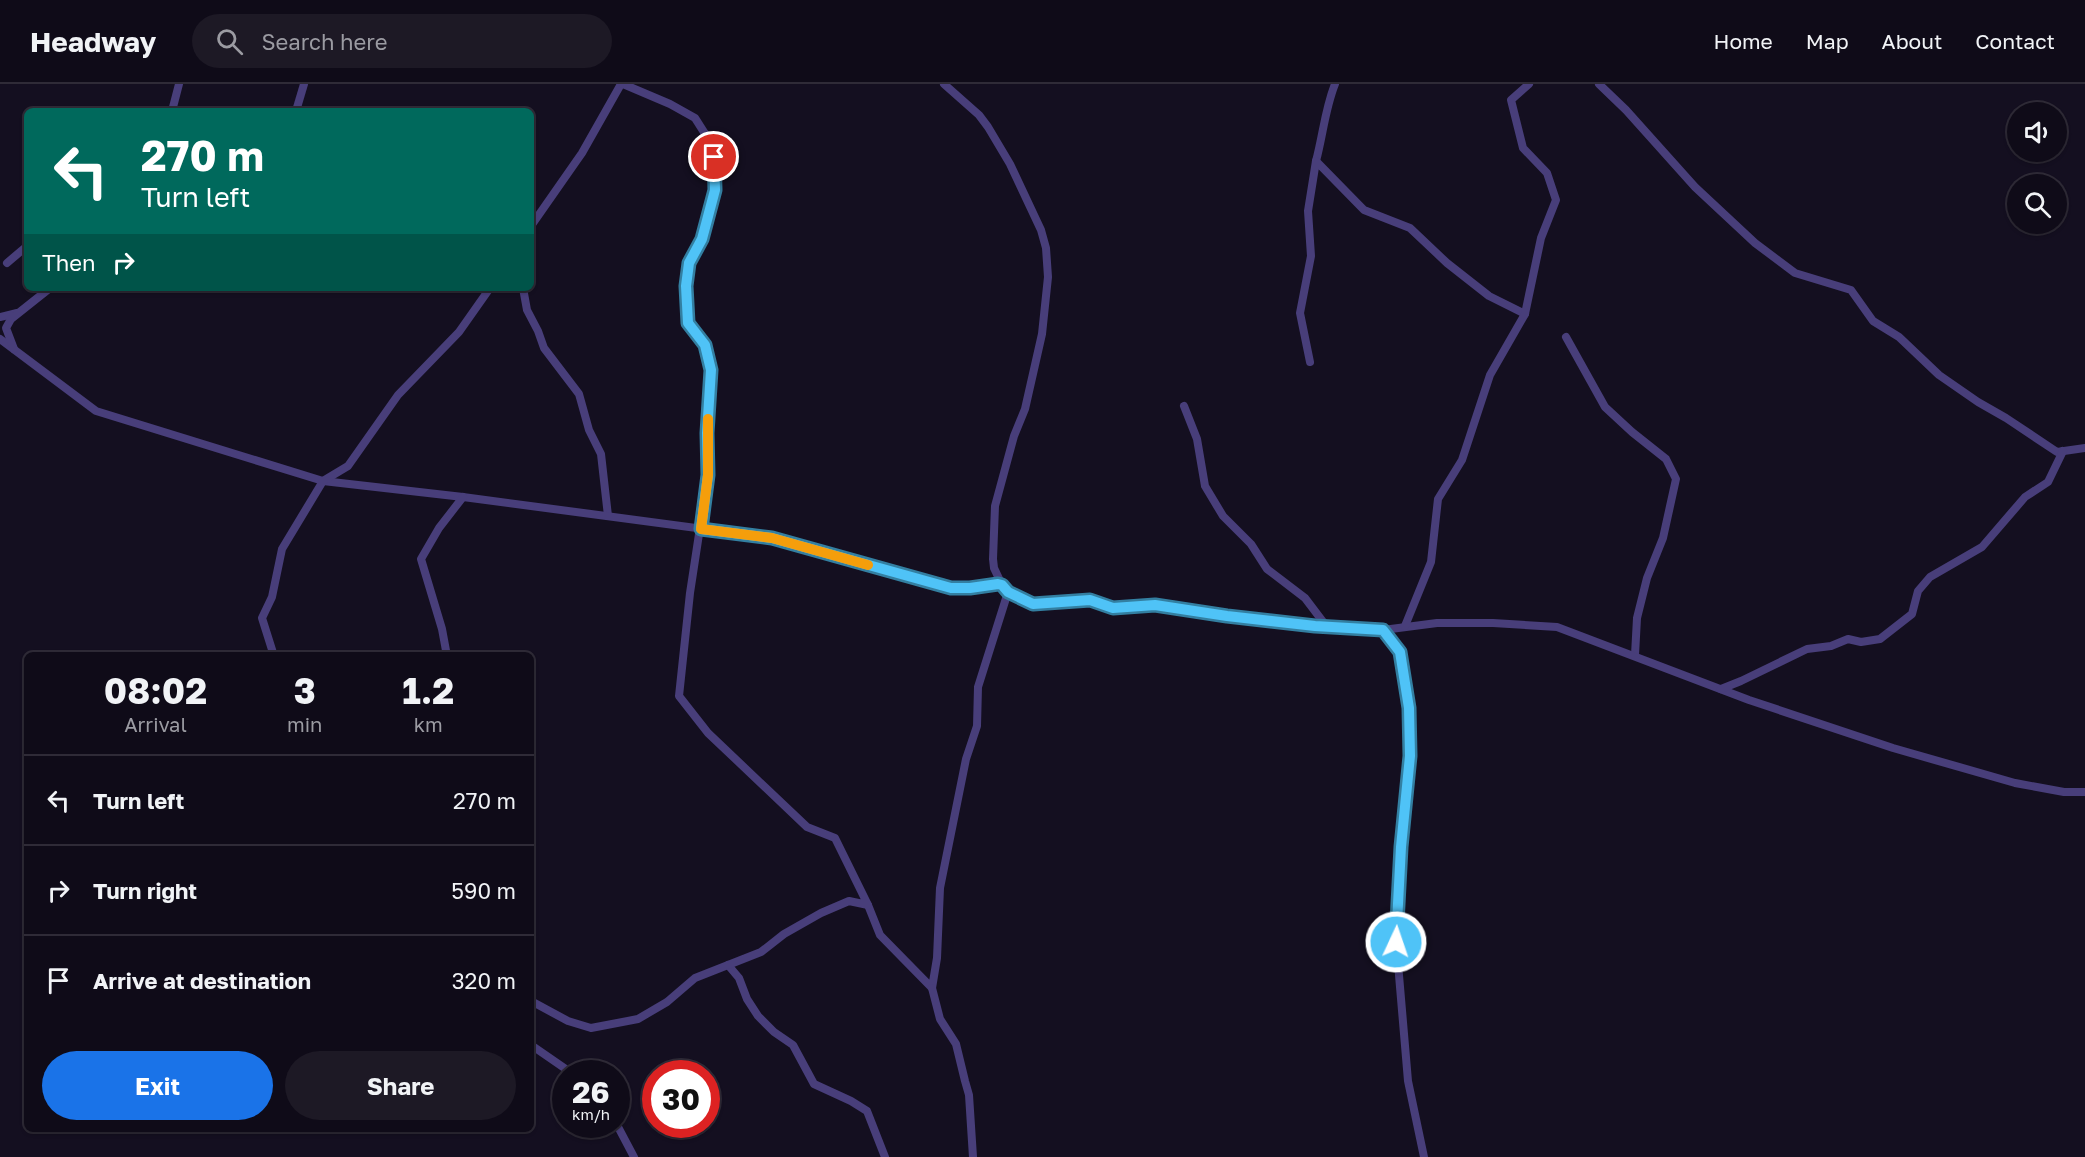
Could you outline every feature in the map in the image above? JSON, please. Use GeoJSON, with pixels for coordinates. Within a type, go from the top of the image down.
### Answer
{"type":"FeatureCollection","features":[{"type":"Feature","properties":{"kind":"street"},"geometry":{"type":"LineString","coordinates":[[173,108],[178,84]]}},
{"type":"Feature","properties":{"kind":"street"},"geometry":{"type":"LineString","coordinates":[[297,108],[304,84]]}},
{"type":"Feature","properties":{"kind":"street"},"geometry":{"type":"LineString","coordinates":[[534,222],[582,153],[622,84],[670,104],[695,118],[709,140],[714,157],[715,190],[702,239],[689,263],[686,286],[688,323],[705,345],[711,370],[707,433],[708,475],[690,593],[679,696],[708,733],[807,827],[836,838],[880,935],[932,988]]}},
{"type":"Feature","properties":{"kind":"street"},"geometry":{"type":"LineString","coordinates":[[944,84],[979,115],[1010,164],[1041,230],[1046,248],[1048,277],[1042,334],[1025,409],[1014,436],[995,506],[994,568],[1005,589],[978,687],[977,726],[966,759],[940,888],[937,958],[932,988],[940,1019],[956,1044],[969,1095],[973,1157]]}},
{"type":"Feature","properties":{"kind":"street"},"geometry":{"type":"LineString","coordinates":[[1310,363],[1300,313],[1311,256],[1308,211],[1327,105],[1335,84]]}},
{"type":"Feature","properties":{"kind":"street"},"geometry":{"type":"LineString","coordinates":[[1405,626],[1431,562],[1438,499],[1462,460],[1490,375],[1525,314],[1541,238],[1556,200],[1548,172],[1523,148],[1511,100],[1529,84]]}},
{"type":"Feature","properties":{"kind":"street"},"geometry":{"type":"LineString","coordinates":[[1599,84],[1626,110],[1695,188],[1755,243],[1795,273],[1851,290],[1873,321],[1899,337],[1939,375],[2057,452],[2085,448]]}},
{"type":"Feature","properties":{"kind":"street"},"geometry":{"type":"LineString","coordinates":[[1316,161],[1364,210],[1410,228],[1447,263],[1489,296],[1525,314]]}},
{"type":"Feature","properties":{"kind":"street"},"geometry":{"type":"LineString","coordinates":[[7,263],[24,249]]}},
{"type":"Feature","properties":{"kind":"street"},"geometry":{"type":"LineString","coordinates":[[15,350],[6,328],[10,319],[46,291]]}},
{"type":"Feature","properties":{"kind":"street"},"geometry":{"type":"LineString","coordinates":[[273,652],[262,618],[272,597],[282,549],[323,481],[348,466],[398,395],[459,332],[488,291]]}},
{"type":"Feature","properties":{"kind":"street"},"geometry":{"type":"LineString","coordinates":[[524,291],[527,310],[544,348],[579,394],[589,430],[601,454],[608,516]]}},
{"type":"Feature","properties":{"kind":"street"},"geometry":{"type":"LineString","coordinates":[[0,317],[20,312]]}},
{"type":"Feature","properties":{"kind":"street"},"geometry":{"type":"LineString","coordinates":[[1566,337],[1605,407],[1666,459],[1676,479],[1663,538],[1644,588],[1637,618],[1635,656]]}},
{"type":"Feature","properties":{"kind":"street"},"geometry":{"type":"LineString","coordinates":[[0,339],[96,411],[323,481],[772,538],[951,588],[998,584],[1033,604],[1090,600],[1113,608],[1155,605],[1326,627],[1383,630],[1437,622],[1493,622],[1557,627],[1749,700],[1893,748],[2015,783],[2064,792],[2085,792]]}},
{"type":"Feature","properties":{"kind":"street"},"geometry":{"type":"LineString","coordinates":[[1184,406],[1197,439],[1205,486],[1222,516],[1251,544],[1267,569],[1305,598],[1326,627]]}},
{"type":"Feature","properties":{"kind":"street"},"geometry":{"type":"LineString","coordinates":[[1721,689],[1807,649],[1831,646],[1848,639],[1862,642],[1880,639],[1912,614],[1918,591],[1930,577],[1982,547],[2025,497],[2048,482],[2063,452]]}},
{"type":"Feature","properties":{"kind":"street"},"geometry":{"type":"LineString","coordinates":[[446,652],[421,559],[439,528],[463,497]]}},
{"type":"Feature","properties":{"kind":"street"},"geometry":{"type":"LineString","coordinates":[[1383,630],[1400,652],[1409,708],[1410,756],[1395,928],[1408,1081],[1424,1157]]}},
{"type":"Feature","properties":{"kind":"street"},"geometry":{"type":"LineString","coordinates":[[534,1003],[568,1021],[591,1028],[638,1019],[668,1002],[695,978],[761,952],[784,934],[821,913],[849,901],[868,905]]}},
{"type":"Feature","properties":{"kind":"street"},"geometry":{"type":"LineString","coordinates":[[728,965],[739,978],[747,999],[758,1016],[793,1046],[814,1084],[867,1111],[885,1157]]}},
{"type":"Feature","properties":{"kind":"street"},"geometry":{"type":"LineString","coordinates":[[534,1047],[553,1060]]}},
{"type":"Feature","properties":{"kind":"street"},"geometry":{"type":"LineString","coordinates":[[624,1138],[634,1157]]}},
{"type":"Feature","properties":{"kind":"slow traffic"},"geometry":{"type":"LineString","coordinates":[[708,419],[708,475],[701,529],[772,538],[868,565]]}},
{"type":"Feature","properties":{"kind":"route"},"geometry":{"type":"LineString","coordinates":[[714,157],[715,190],[707,225],[689,263],[686,286],[688,323],[705,345],[711,370],[707,433],[708,475],[701,529],[772,538],[951,588],[998,584],[1008,592],[1033,604],[1090,600],[1113,608],[1155,605],[1315,626],[1383,630],[1400,652],[1409,708],[1410,756],[1401,847],[1396,942]]}}]}
